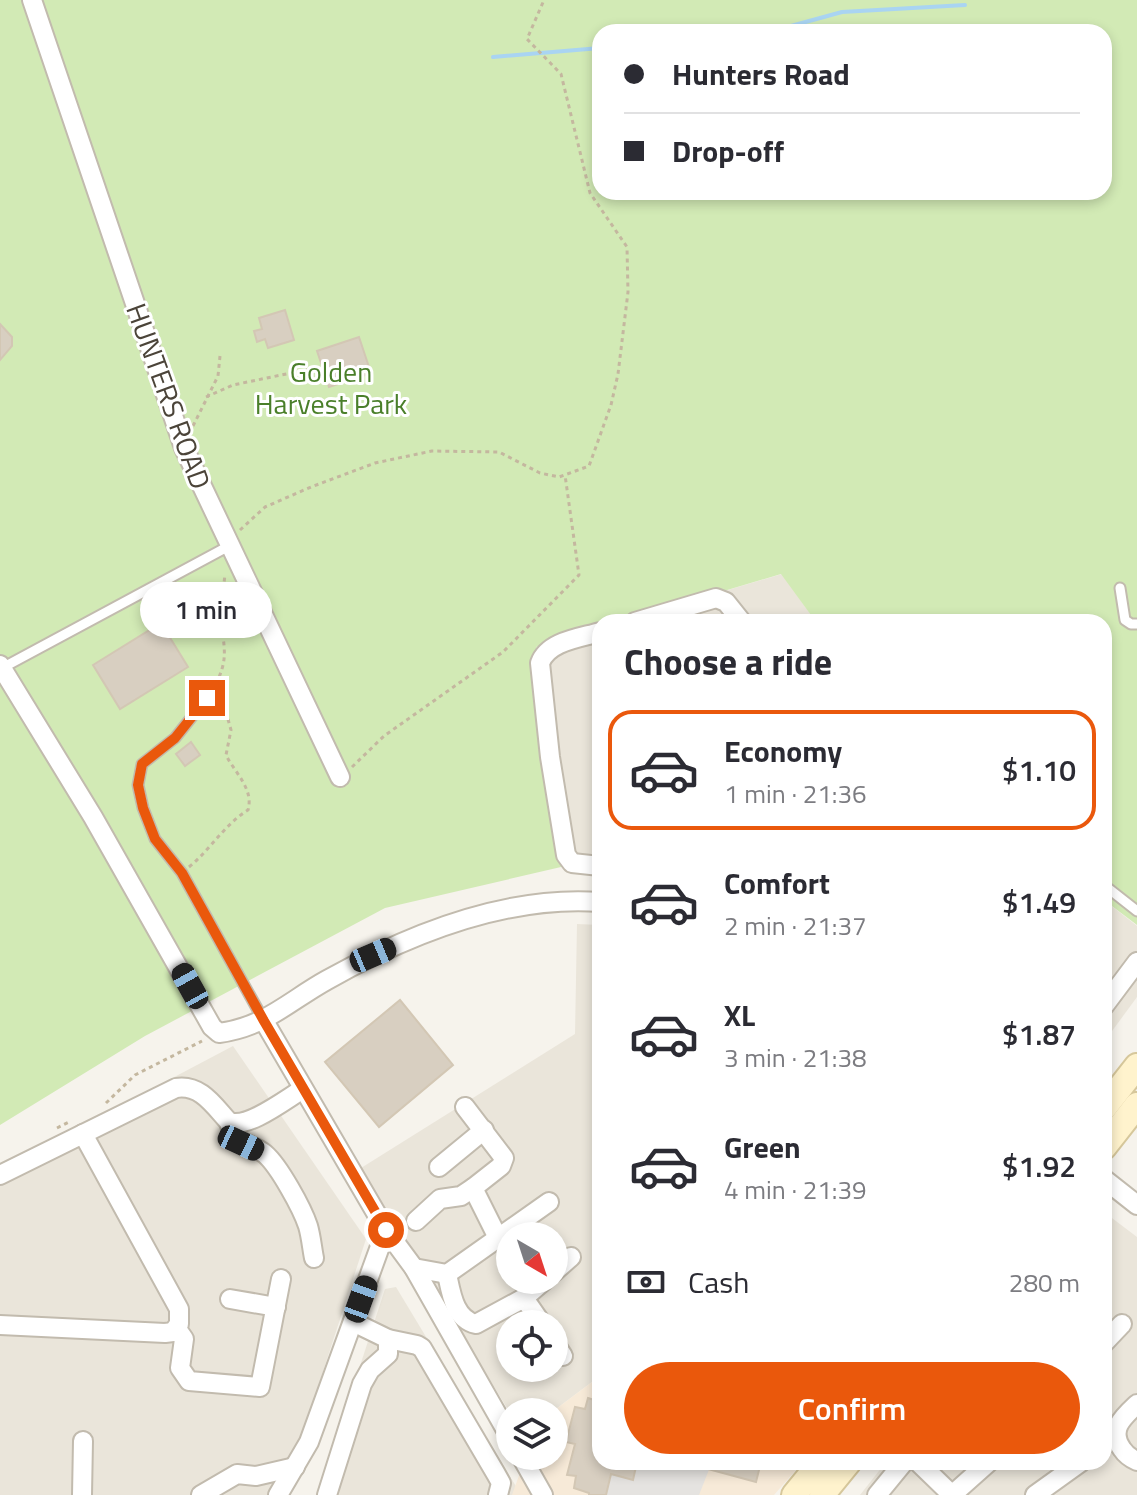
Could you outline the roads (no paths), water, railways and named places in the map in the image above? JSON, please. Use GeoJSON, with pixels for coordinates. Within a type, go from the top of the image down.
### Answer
{"type":"FeatureCollection","features":[{"type":"Feature","properties":{"kind":"street","name":"HUNTERS ROAD"},"geometry":{"type":"LineString","coordinates":[[32,0],[184,448],[340,777]]}},
{"type":"Feature","properties":{"kind":"street"},"geometry":{"type":"LineString","coordinates":[[662,614],[721,598],[735,614]]}},
{"type":"Feature","properties":{"kind":"street"},"geometry":{"type":"LineString","coordinates":[[592,634],[555,646],[540,663],[550,757],[566,855],[572,863],[592,865]]}},
{"type":"Feature","properties":{"kind":"street"},"geometry":{"type":"LineString","coordinates":[[1,667],[212,1027],[219,1033],[264,1021],[324,981],[373,955],[457,921],[546,902],[592,902]]}},
{"type":"Feature","properties":{"kind":"street"},"geometry":{"type":"LineString","coordinates":[[1112,995],[1137,962]]}},
{"type":"Feature","properties":{"kind":"street"},"geometry":{"type":"LineString","coordinates":[[264,1021],[386,1230],[414,1268],[496,1412]]}},
{"type":"Feature","properties":{"kind":"street"},"geometry":{"type":"LineString","coordinates":[[1112,1098],[1137,1066]]}},
{"type":"Feature","properties":{"kind":"street"},"geometry":{"type":"LineString","coordinates":[[0,1175],[78,1127],[187,1086],[202,1094],[229,1122],[231,1132],[241,1143],[265,1154],[283,1179],[308,1226],[314,1258]]}},
{"type":"Feature","properties":{"kind":"street"},"geometry":{"type":"LineString","coordinates":[[229,1122],[241,1124],[250,1120],[303,1089]]}},
{"type":"Feature","properties":{"kind":"street"},"geometry":{"type":"LineString","coordinates":[[1112,1137],[1137,1105]]}},
{"type":"Feature","properties":{"kind":"street"},"geometry":{"type":"LineString","coordinates":[[416,1221],[440,1199],[457,1197],[473,1188],[503,1163],[504,1158],[465,1107]]}},
{"type":"Feature","properties":{"kind":"street"},"geometry":{"type":"LineString","coordinates":[[78,1127],[179,1309],[181,1316],[177,1329]]}},
{"type":"Feature","properties":{"kind":"street"},"geometry":{"type":"LineString","coordinates":[[439,1167],[484,1130]]}},
{"type":"Feature","properties":{"kind":"street"},"geometry":{"type":"LineString","coordinates":[[1112,1185],[1137,1205]]}},
{"type":"Feature","properties":{"kind":"street"},"geometry":{"type":"LineString","coordinates":[[473,1188],[496,1234]]}},
{"type":"Feature","properties":{"kind":"street"},"geometry":{"type":"LineString","coordinates":[[521,1222],[549,1202]]}},
{"type":"Feature","properties":{"kind":"street"},"geometry":{"type":"LineString","coordinates":[[278,1495],[309,1442],[386,1230]]}},
{"type":"Feature","properties":{"kind":"street"},"geometry":{"type":"LineString","coordinates":[[414,1268],[447,1274],[496,1239]]}},
{"type":"Feature","properties":{"kind":"street"},"geometry":{"type":"LineString","coordinates":[[568,1260],[571,1257]]}},
{"type":"Feature","properties":{"kind":"street"},"geometry":{"type":"LineString","coordinates":[[447,1274],[453,1301],[464,1319],[472,1324],[529,1294]]}},
{"type":"Feature","properties":{"kind":"street"},"geometry":{"type":"LineString","coordinates":[[177,1329],[184,1339],[180,1368],[189,1381],[260,1387],[281,1279]]}},
{"type":"Feature","properties":{"kind":"street"},"geometry":{"type":"LineString","coordinates":[[524,1298],[532,1310]]}},
{"type":"Feature","properties":{"kind":"street"},"geometry":{"type":"LineString","coordinates":[[230,1299],[276,1307]]}},
{"type":"Feature","properties":{"kind":"street"},"geometry":{"type":"LineString","coordinates":[[353,1322],[388,1339],[417,1345],[426,1354],[501,1483],[498,1495]]}},
{"type":"Feature","properties":{"kind":"street"},"geometry":{"type":"LineString","coordinates":[[1112,1335],[1122,1324]]}},
{"type":"Feature","properties":{"kind":"street"},"geometry":{"type":"LineString","coordinates":[[0,1325],[165,1333],[177,1329]]}},
{"type":"Feature","properties":{"kind":"street"},"geometry":{"type":"LineString","coordinates":[[327,1495],[362,1384],[370,1370],[388,1354],[388,1339]]}},
{"type":"Feature","properties":{"kind":"street"},"geometry":{"type":"LineString","coordinates":[[1112,1430],[1137,1404]]}},
{"type":"Feature","properties":{"kind":"street"},"geometry":{"type":"LineString","coordinates":[[1112,1435],[1126,1455],[1137,1461]]}},
{"type":"Feature","properties":{"kind":"street"},"geometry":{"type":"LineString","coordinates":[[82,1495],[83,1441]]}},
{"type":"Feature","properties":{"kind":"street"},"geometry":{"type":"LineString","coordinates":[[201,1495],[237,1474],[256,1476],[295,1467]]}},
{"type":"Feature","properties":{"kind":"street"},"geometry":{"type":"LineString","coordinates":[[529,1470],[543,1495]]}},
{"type":"Feature","properties":{"kind":"street"},"geometry":{"type":"LineString","coordinates":[[794,1495],[814,1470]]}},
{"type":"Feature","properties":{"kind":"street"},"geometry":{"type":"LineString","coordinates":[[822,1495],[842,1470]]}},
{"type":"Feature","properties":{"kind":"street"},"geometry":{"type":"LineString","coordinates":[[877,1495],[897,1470]]}},
{"type":"Feature","properties":{"kind":"street"},"geometry":{"type":"LineString","coordinates":[[926,1470],[952,1495],[980,1470]]}},
{"type":"Feature","properties":{"kind":"street"},"geometry":{"type":"LineString","coordinates":[[1035,1495],[1070,1470]]}},
{"type":"Feature","properties":{"kind":"lane"},"geometry":{"type":"LineString","coordinates":[[1,667],[229,546]]}},
{"type":"Feature","properties":{"kind":"lane"},"geometry":{"type":"LineString","coordinates":[[1120,588],[1125,620],[1137,624]]}},
{"type":"Feature","properties":{"kind":"lane"},"geometry":{"type":"LineString","coordinates":[[207,698],[175,738],[142,764],[138,785],[155,839],[182,873],[264,1021]]}},
{"type":"Feature","properties":{"kind":"lane"},"geometry":{"type":"LineString","coordinates":[[1112,891],[1137,911]]}},
{"type":"Feature","properties":{"kind":"waterway"},"geometry":{"type":"LineString","coordinates":[[798,24],[842,12],[965,5]]}},
{"type":"Feature","properties":{"kind":"waterway"},"geometry":{"type":"LineString","coordinates":[[493,57],[592,49]]}},
{"type":"Feature","properties":{"kind":"park label","name":"Golden Harvest Park"},"geometry":{"type":"Point","coordinates":[331,387]}}]}
